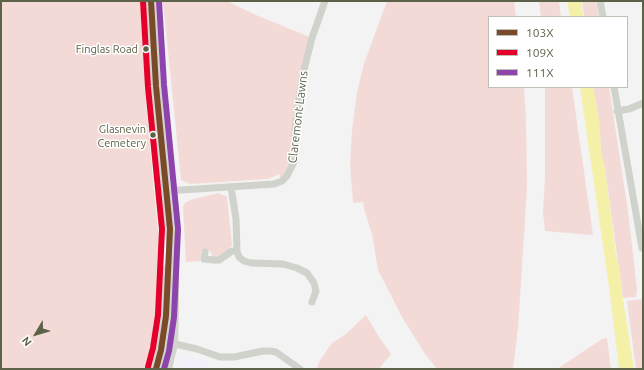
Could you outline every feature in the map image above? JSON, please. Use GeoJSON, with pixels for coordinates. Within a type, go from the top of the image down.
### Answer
{"type":"FeatureCollection","features":[{"type":"Feature","properties":{"kind":"main road"},"geometry":{"type":"LineString","coordinates":[[151,1],[156,86],[174,274],[173,344],[167,369]]}},
{"type":"Feature","properties":{"kind":"main road"},"geometry":{"type":"LineString","coordinates":[[156,369],[161,350],[166,316],[170,229]]}},
{"type":"Feature","properties":{"kind":"street","name":"Claremont Lawns"},"geometry":{"type":"LineString","coordinates":[[166,192],[274,184],[282,181],[292,169],[295,160],[296,130],[302,78],[310,44],[325,1]]}},
{"type":"Feature","properties":{"kind":"street"},"geometry":{"type":"LineString","coordinates":[[600,1],[603,16]]}},
{"type":"Feature","properties":{"kind":"street"},"geometry":{"type":"LineString","coordinates":[[614,88],[642,248]]}},
{"type":"Feature","properties":{"kind":"street"},"geometry":{"type":"LineString","coordinates":[[617,111],[629,109],[643,103]]}},
{"type":"Feature","properties":{"kind":"street"},"geometry":{"type":"LineString","coordinates":[[231,187],[236,219],[237,251],[239,257],[244,261],[251,263],[283,264],[307,273],[314,283],[316,291],[312,302]]}},
{"type":"Feature","properties":{"kind":"street"},"geometry":{"type":"LineString","coordinates":[[205,252],[204,259],[219,260],[232,251],[237,251]]}},
{"type":"Feature","properties":{"kind":"street"},"geometry":{"type":"LineString","coordinates":[[162,341],[197,349],[220,357],[234,357],[263,351],[276,352],[300,369]]}},
{"type":"Feature","properties":{"kind":"shaded area","name":"Glasnevin Cemetery"},"geometry":{"type":"Polygon","coordinates":[[[1,1],[140,1],[148,126],[158,232],[158,328],[147,369],[1,369],[1,1]]]}},
{"type":"Feature","properties":{"kind":"shaded area"},"geometry":{"type":"Polygon","coordinates":[[[163,1],[227,1],[256,15],[312,38],[308,49],[295,160],[282,181],[279,174],[268,179],[190,184],[181,180],[163,1]]]}},
{"type":"Feature","properties":{"kind":"shaded area"},"geometry":{"type":"Polygon","coordinates":[[[387,1],[514,1],[516,16],[488,16],[488,88],[524,88],[527,185],[518,328],[513,369],[437,369],[425,354],[402,317],[378,270],[372,234],[363,202],[353,203],[350,164],[352,130],[357,92],[364,64],[387,1]]]}},
{"type":"Feature","properties":{"kind":"shaded area"},"geometry":{"type":"Polygon","coordinates":[[[539,1],[559,1],[561,16],[541,16],[539,1]]]}},
{"type":"Feature","properties":{"kind":"shaded area"},"geometry":{"type":"Polygon","coordinates":[[[567,1],[581,1],[583,16],[570,16],[567,1]]]}},
{"type":"Feature","properties":{"kind":"shaded area"},"geometry":{"type":"Polygon","coordinates":[[[582,1],[596,1],[599,16],[584,16],[582,1]]]}},
{"type":"Feature","properties":{"kind":"shaded area"},"geometry":{"type":"Polygon","coordinates":[[[545,88],[572,88],[593,235],[545,231],[543,212],[545,178],[545,88]]]}},
{"type":"Feature","properties":{"kind":"shaded area"},"geometry":{"type":"Polygon","coordinates":[[[580,88],[593,88],[596,102],[601,152],[605,169],[616,255],[620,271],[621,287],[634,369],[619,369],[610,294],[580,88]]]}},
{"type":"Feature","properties":{"kind":"shaded area"},"geometry":{"type":"Polygon","coordinates":[[[593,88],[609,88],[628,211],[637,289],[636,297],[623,298],[605,169],[601,152],[599,120],[593,88]]]}},
{"type":"Feature","properties":{"kind":"shaded area"},"geometry":{"type":"Polygon","coordinates":[[[218,193],[227,197],[232,245],[229,249],[217,257],[213,257],[210,251],[201,251],[200,261],[186,262],[183,207],[185,203],[190,200],[218,193]]]}},
{"type":"Feature","properties":{"kind":"shaded area"},"geometry":{"type":"Polygon","coordinates":[[[643,299],[643,369],[636,369],[627,301],[643,299]]]}},
{"type":"Feature","properties":{"kind":"shaded area"},"geometry":{"type":"Polygon","coordinates":[[[366,315],[391,354],[379,369],[317,369],[319,362],[332,343],[346,334],[366,315]]]}},
{"type":"Feature","properties":{"kind":"shaded area"},"geometry":{"type":"Polygon","coordinates":[[[607,338],[611,369],[557,369],[602,339],[607,338]]]}},
{"type":"Feature","properties":{"kind":"shaded area"},"geometry":{"type":"Polygon","coordinates":[[[180,357],[208,362],[210,369],[177,369],[180,357]]]}},
{"type":"Feature","properties":{"kind":"transit line","name":"109X"},"geometry":{"type":"LineString","coordinates":[[143,1],[148,87],[162,229],[158,315],[153,348],[148,367]]}},
{"type":"Feature","properties":{"kind":"transit line","name":"103X"},"geometry":{"type":"LineString","coordinates":[[151,1],[156,86],[170,229],[166,316],[161,350],[156,369]]}},
{"type":"Feature","properties":{"kind":"transit line","name":"111X"},"geometry":{"type":"LineString","coordinates":[[159,1],[164,85],[178,229],[174,317],[169,351],[164,369]]}},
{"type":"Feature","properties":{"kind":"place","name":"Finglas Road"},"geometry":{"type":"Point","coordinates":[146,49]}},
{"type":"Feature","properties":{"kind":"place","name":"Glasnevin Cemetery"},"geometry":{"type":"Point","coordinates":[153,135]}}]}
